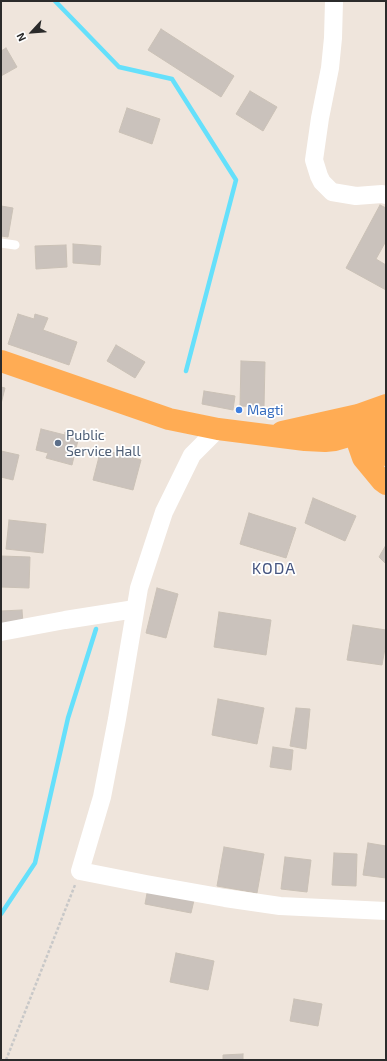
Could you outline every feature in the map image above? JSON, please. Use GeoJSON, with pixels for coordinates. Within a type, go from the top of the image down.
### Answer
{"type":"FeatureCollection","features":[{"type":"Feature","properties":{"kind":"highway"},"geometry":{"type":"LineString","coordinates":[[1,361],[170,419],[218,429],[306,440],[335,440],[367,426],[386,405]]}},
{"type":"Feature","properties":{"kind":"highway"},"geometry":{"type":"LineString","coordinates":[[269,435],[367,426]]}},
{"type":"Feature","properties":{"kind":"highway"},"geometry":{"type":"LineString","coordinates":[[367,426],[386,455]]}},
{"type":"Feature","properties":{"kind":"highway"},"geometry":{"type":"LineString","coordinates":[[364,458],[367,426]]}},
{"type":"Feature","properties":{"kind":"highway"},"geometry":{"type":"LineString","coordinates":[[325,441],[343,447],[364,458],[386,484]]}},
{"type":"Feature","properties":{"kind":"street"},"geometry":{"type":"LineString","coordinates":[[334,1],[333,38],[330,68],[320,118],[314,160],[322,182],[332,192],[356,196],[386,195]]}},
{"type":"Feature","properties":{"kind":"street"},"geometry":{"type":"LineString","coordinates":[[218,429],[192,455],[164,512],[139,588],[102,797],[80,871],[210,896],[280,906],[386,911]]}},
{"type":"Feature","properties":{"kind":"street"},"geometry":{"type":"LineString","coordinates":[[1,632],[135,609]]}},
{"type":"Feature","properties":{"kind":"lane"},"geometry":{"type":"LineString","coordinates":[[1,243],[15,245]]}},
{"type":"Feature","properties":{"kind":"path"},"geometry":{"type":"LineString","coordinates":[[6,1060],[80,871]]}},
{"type":"Feature","properties":{"kind":"building"},"geometry":{"type":"Polygon","coordinates":[[[161,29],[234,76],[221,97],[148,50],[161,29]]]}},
{"type":"Feature","properties":{"kind":"building"},"geometry":{"type":"Polygon","coordinates":[[[6,48],[17,67],[1,76],[1,51],[6,48]]]}},
{"type":"Feature","properties":{"kind":"building"},"geometry":{"type":"Polygon","coordinates":[[[250,91],[277,107],[263,131],[236,114],[250,91]]]}},
{"type":"Feature","properties":{"kind":"building"},"geometry":{"type":"Polygon","coordinates":[[[127,108],[160,119],[152,144],[119,132],[127,108]]]}},
{"type":"Feature","properties":{"kind":"building"},"geometry":{"type":"Polygon","coordinates":[[[380,205],[386,208],[386,241],[376,259],[386,265],[386,290],[346,268],[380,205]]]}},
{"type":"Feature","properties":{"kind":"building"},"geometry":{"type":"Polygon","coordinates":[[[1,206],[13,208],[8,237],[1,236],[1,206]]]}},
{"type":"Feature","properties":{"kind":"building"},"geometry":{"type":"Polygon","coordinates":[[[73,244],[101,246],[100,265],[73,263],[73,244]]]}},
{"type":"Feature","properties":{"kind":"building"},"geometry":{"type":"Polygon","coordinates":[[[66,245],[67,267],[36,269],[35,246],[66,245]]]}},
{"type":"Feature","properties":{"kind":"building"},"geometry":{"type":"Polygon","coordinates":[[[18,314],[34,319],[35,314],[48,318],[43,330],[77,342],[69,365],[8,344],[18,314]]]}},
{"type":"Feature","properties":{"kind":"building"},"geometry":{"type":"Polygon","coordinates":[[[116,345],[145,362],[135,378],[107,361],[116,345]]]}},
{"type":"Feature","properties":{"kind":"building"},"geometry":{"type":"Polygon","coordinates":[[[241,361],[265,362],[264,407],[240,406],[241,361]]]}},
{"type":"Feature","properties":{"kind":"building"},"geometry":{"type":"Polygon","coordinates":[[[1,387],[5,388],[1,404],[1,387]]]}},
{"type":"Feature","properties":{"kind":"building"},"geometry":{"type":"Polygon","coordinates":[[[204,391],[235,396],[233,410],[202,404],[204,391]]]}},
{"type":"Feature","properties":{"kind":"building","name":"Public Service Hall"},"geometry":{"type":"Polygon","coordinates":[[[41,429],[65,435],[65,432],[79,436],[72,465],[46,458],[48,453],[36,450],[41,429]]]}},
{"type":"Feature","properties":{"kind":"building"},"geometry":{"type":"Polygon","coordinates":[[[101,449],[141,460],[133,490],[93,480],[101,449]]]}},
{"type":"Feature","properties":{"kind":"building"},"geometry":{"type":"Polygon","coordinates":[[[1,451],[19,455],[13,480],[1,477],[1,451]]]}},
{"type":"Feature","properties":{"kind":"building"},"geometry":{"type":"Polygon","coordinates":[[[313,498],[356,516],[345,541],[305,523],[313,498]]]}},
{"type":"Feature","properties":{"kind":"building"},"geometry":{"type":"Polygon","coordinates":[[[249,513],[296,528],[286,558],[240,544],[249,513]]]}},
{"type":"Feature","properties":{"kind":"building"},"geometry":{"type":"Polygon","coordinates":[[[9,520],[46,524],[43,553],[6,549],[9,520]]]}},
{"type":"Feature","properties":{"kind":"building"},"geometry":{"type":"Polygon","coordinates":[[[386,545],[386,564],[379,557],[386,545]]]}},
{"type":"Feature","properties":{"kind":"building"},"geometry":{"type":"Polygon","coordinates":[[[1,556],[30,557],[29,588],[1,587],[1,556]]]}},
{"type":"Feature","properties":{"kind":"building"},"geometry":{"type":"Polygon","coordinates":[[[157,588],[178,594],[166,638],[146,633],[157,588]]]}},
{"type":"Feature","properties":{"kind":"building"},"geometry":{"type":"Polygon","coordinates":[[[22,610],[23,623],[1,624],[1,611],[22,610]]]}},
{"type":"Feature","properties":{"kind":"building"},"geometry":{"type":"Polygon","coordinates":[[[219,612],[271,620],[266,655],[214,647],[219,612]]]}},
{"type":"Feature","properties":{"kind":"building"},"geometry":{"type":"Polygon","coordinates":[[[353,625],[386,630],[386,643],[382,665],[347,660],[353,625]]]}},
{"type":"Feature","properties":{"kind":"building"},"geometry":{"type":"Polygon","coordinates":[[[218,699],[264,708],[257,744],[212,735],[218,699]]]}},
{"type":"Feature","properties":{"kind":"building"},"geometry":{"type":"Polygon","coordinates":[[[296,708],[310,709],[306,749],[290,746],[296,708]]]}},
{"type":"Feature","properties":{"kind":"building"},"geometry":{"type":"Polygon","coordinates":[[[273,747],[293,750],[291,770],[270,767],[273,747]]]}},
{"type":"Feature","properties":{"kind":"building"},"geometry":{"type":"Polygon","coordinates":[[[368,843],[386,846],[386,878],[363,875],[368,843]]]}},
{"type":"Feature","properties":{"kind":"building"},"geometry":{"type":"Polygon","coordinates":[[[224,847],[264,854],[257,893],[217,886],[224,847]]]}},
{"type":"Feature","properties":{"kind":"building"},"geometry":{"type":"Polygon","coordinates":[[[334,853],[357,854],[356,886],[332,885],[334,853]]]}},
{"type":"Feature","properties":{"kind":"building"},"geometry":{"type":"Polygon","coordinates":[[[285,857],[311,860],[307,892],[281,889],[285,857]]]}},
{"type":"Feature","properties":{"kind":"building"},"geometry":{"type":"Polygon","coordinates":[[[148,888],[195,896],[191,913],[145,904],[148,888]]]}},
{"type":"Feature","properties":{"kind":"building"},"geometry":{"type":"Polygon","coordinates":[[[176,953],[214,961],[208,990],[170,982],[176,953]]]}},
{"type":"Feature","properties":{"kind":"building"},"geometry":{"type":"Polygon","coordinates":[[[294,999],[322,1004],[318,1026],[290,1021],[294,999]]]}},
{"type":"Feature","properties":{"kind":"building"},"geometry":{"type":"Polygon","coordinates":[[[243,1054],[243,1060],[223,1060],[223,1055],[243,1054]]]}},
{"type":"Feature","properties":{"kind":"waterway"},"geometry":{"type":"LineString","coordinates":[[55,1],[119,67],[172,79],[236,180],[186,371]]}},
{"type":"Feature","properties":{"kind":"waterway"},"geometry":{"type":"LineString","coordinates":[[1,914],[35,863],[68,718],[96,629]]}},
{"type":"Feature","properties":{"kind":"place","name":"Magti"},"geometry":{"type":"Point","coordinates":[239,410]}},
{"type":"Feature","properties":{"kind":"place","name":"Public Service Hall"},"geometry":{"type":"Point","coordinates":[58,443]}},
{"type":"Feature","properties":{"kind":"district","name":"KODA"},"geometry":{"type":"Point","coordinates":[274,569]}}]}
